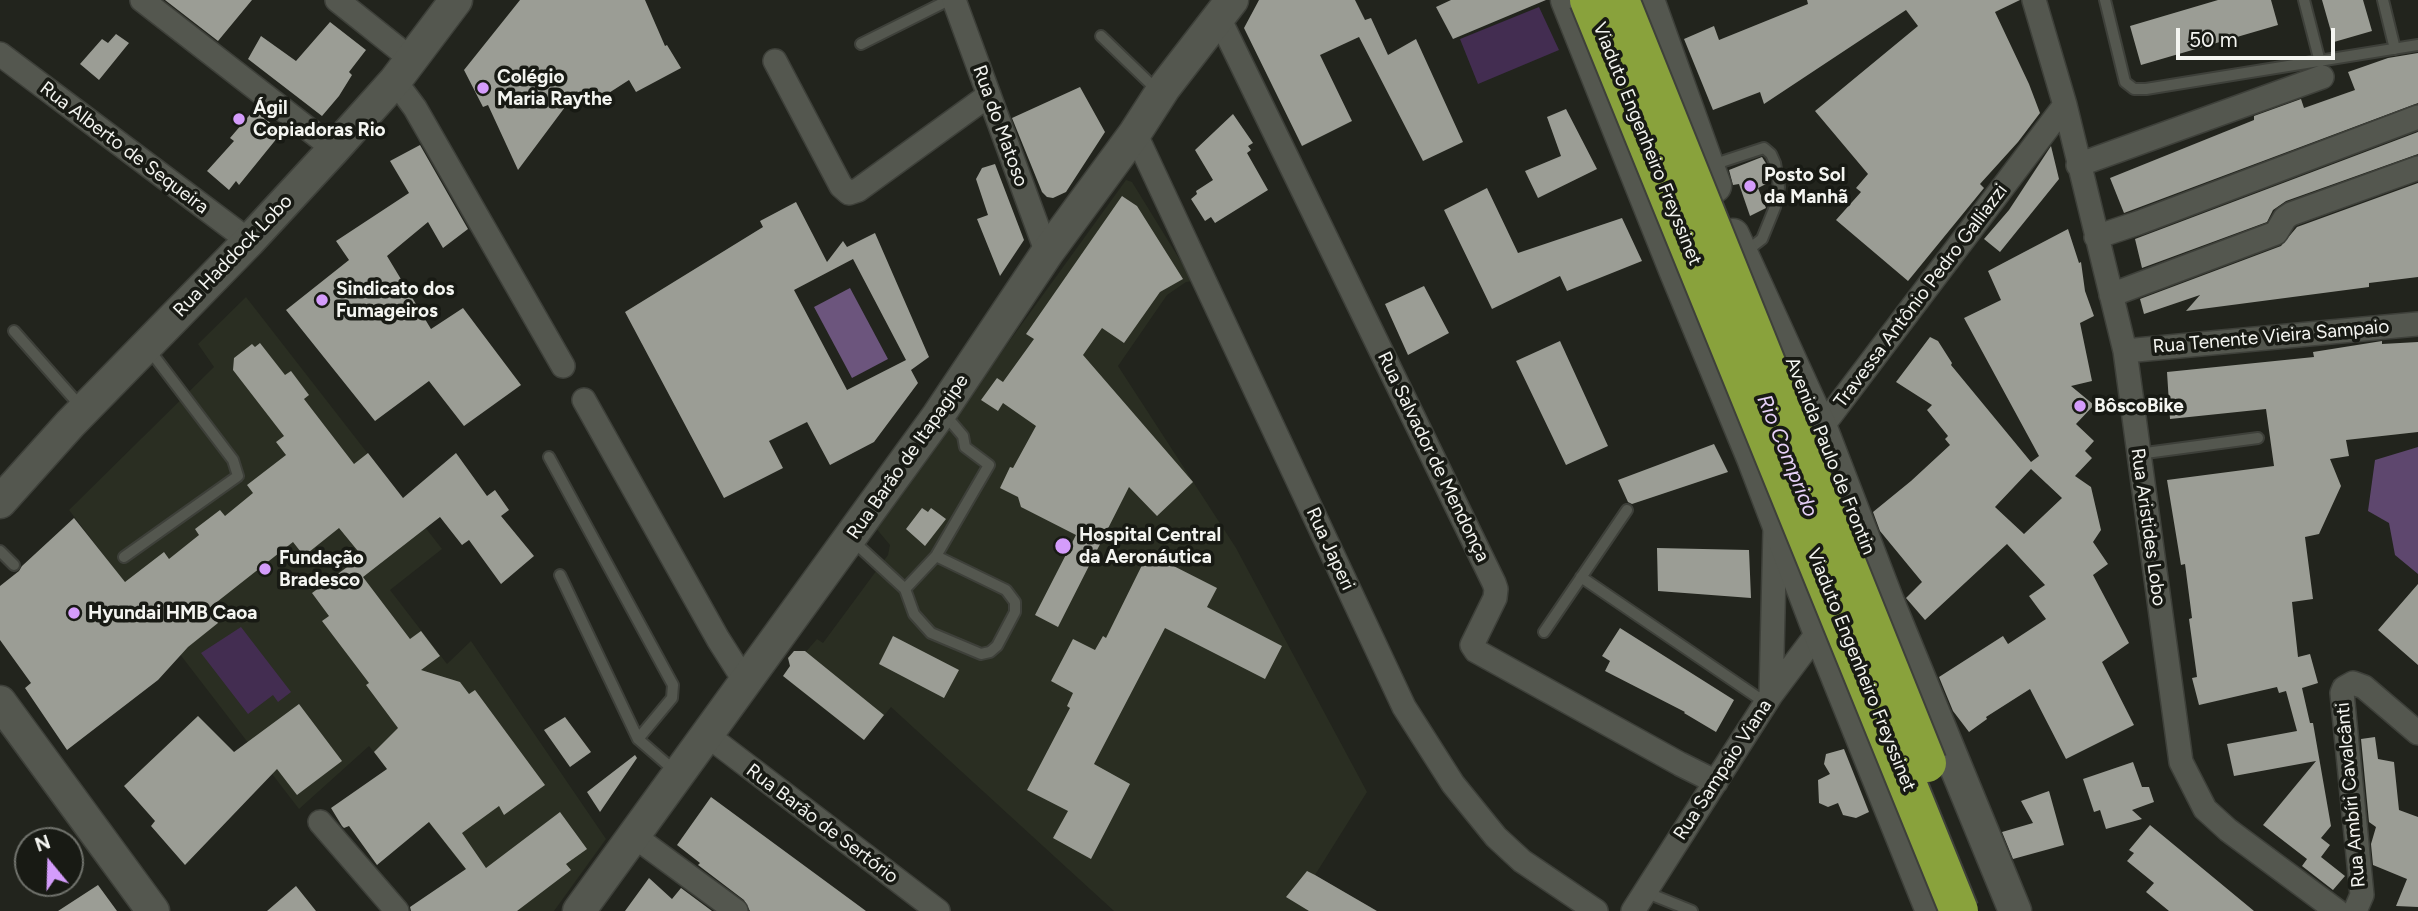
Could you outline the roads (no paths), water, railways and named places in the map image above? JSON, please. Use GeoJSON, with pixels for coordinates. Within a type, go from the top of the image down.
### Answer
{"type":"FeatureCollection","features":[{"type":"Feature","properties":{"kind":"highway","name":"Viaduto Engenheiro Freyssinet"},"geometry":{"type":"LineString","coordinates":[[1620,0],[1987,911]]}},
{"type":"Feature","properties":{"kind":"highway","name":"Viaduto Engenheiro Freyssinet"},"geometry":{"type":"LineString","coordinates":[[1576,5],[1959,911]]}},
{"type":"Feature","properties":{"kind":"main road","name":"Rua Haddock Lobo"},"geometry":{"type":"LineString","coordinates":[[0,502],[83,410],[249,241],[334,149],[403,70],[456,0]]}},
{"type":"Feature","properties":{"kind":"main road"},"geometry":{"type":"LineString","coordinates":[[1613,0],[1576,5],[1676,272],[1754,458],[1819,631],[1931,911]]}},
{"type":"Feature","properties":{"kind":"main road","name":"Avenida Paulo de Frontin"},"geometry":{"type":"LineString","coordinates":[[1648,0],[1707,167],[1740,250],[1821,428],[1888,602],[2015,911]]}},
{"type":"Feature","properties":{"kind":"main road","name":"Rua Barão de Itapagipe"},"geometry":{"type":"LineString","coordinates":[[579,911],[938,416],[1047,253],[1161,94],[1226,9]]}},
{"type":"Feature","properties":{"kind":"main road"},"geometry":{"type":"LineString","coordinates":[[1676,272],[1740,250]]}},
{"type":"Feature","properties":{"kind":"main road"},"geometry":{"type":"LineString","coordinates":[[1819,631],[1888,602]]}},
{"type":"Feature","properties":{"kind":"main road"},"geometry":{"type":"LineString","coordinates":[[0,702],[153,911]]}},
{"type":"Feature","properties":{"kind":"street"},"geometry":{"type":"LineString","coordinates":[[142,0],[334,149]]}},
{"type":"Feature","properties":{"kind":"street"},"geometry":{"type":"LineString","coordinates":[[337,0],[403,70],[415,108],[563,366]]}},
{"type":"Feature","properties":{"kind":"street","name":"Rua do Matoso"},"geometry":{"type":"LineString","coordinates":[[951,0],[1047,253]]}},
{"type":"Feature","properties":{"kind":"street","name":"Rua Aristides Lobo"},"geometry":{"type":"LineString","coordinates":[[2034,0],[2065,105],[2125,351],[2181,762],[2205,809],[2228,830],[2337,911]]}},
{"type":"Feature","properties":{"kind":"street","name":"Rua Salvador de Mendonça"},"geometry":{"type":"LineString","coordinates":[[1226,9],[1494,583],[1495,598],[1472,645],[1476,651],[1716,782]]}},
{"type":"Feature","properties":{"kind":"street","name":"Rua Alberto de Sequeira"},"geometry":{"type":"LineString","coordinates":[[0,54],[249,241]]}},
{"type":"Feature","properties":{"kind":"street"},"geometry":{"type":"LineString","coordinates":[[775,61],[841,186],[849,193],[858,190],[989,95]]}},
{"type":"Feature","properties":{"kind":"street"},"geometry":{"type":"LineString","coordinates":[[2078,165],[2321,70]]}},
{"type":"Feature","properties":{"kind":"street","name":"Travessa Antônio Pedro Galliazzi"},"geometry":{"type":"LineString","coordinates":[[1754,458],[1821,428],[2065,105]]}},
{"type":"Feature","properties":{"kind":"street"},"geometry":{"type":"LineString","coordinates":[[2096,237],[2418,117]]}},
{"type":"Feature","properties":{"kind":"street","name":"Rua Japeri"},"geometry":{"type":"LineString","coordinates":[[1135,133],[1404,706],[1453,785],[1496,837],[1522,861],[1596,911]]}},
{"type":"Feature","properties":{"kind":"street"},"geometry":{"type":"LineString","coordinates":[[2111,295],[2276,233],[2285,218],[2291,214],[2418,168]]}},
{"type":"Feature","properties":{"kind":"street","name":"Rua Tenente Vieira Sampaio"},"geometry":{"type":"LineString","coordinates":[[2125,351],[2418,324]]}},
{"type":"Feature","properties":{"kind":"street"},"geometry":{"type":"LineString","coordinates":[[584,400],[718,639],[746,683]]}},
{"type":"Feature","properties":{"kind":"street"},"geometry":{"type":"LineString","coordinates":[[1769,699],[1776,518]]}},
{"type":"Feature","properties":{"kind":"street","name":"Rua Sampaio Viana"},"geometry":{"type":"LineString","coordinates":[[1639,902],[1769,699],[1819,631]]}},
{"type":"Feature","properties":{"kind":"street","name":"Rua Ambíri Cavalcânti"},"geometry":{"type":"LineString","coordinates":[[2355,911],[2362,895],[2342,693],[2344,688],[2353,683],[2364,687],[2418,733]]}},
{"type":"Feature","properties":{"kind":"street","name":"Rua Barão de Sertório"},"geometry":{"type":"LineString","coordinates":[[707,735],[937,911]]}},
{"type":"Feature","properties":{"kind":"street"},"geometry":{"type":"LineString","coordinates":[[320,822],[397,911]]}},
{"type":"Feature","properties":{"kind":"street"},"geometry":{"type":"LineString","coordinates":[[634,836],[736,911]]}},
{"type":"Feature","properties":{"kind":"lane"},"geometry":{"type":"LineString","coordinates":[[861,44],[951,0]]}},
{"type":"Feature","properties":{"kind":"lane"},"geometry":{"type":"LineString","coordinates":[[2105,0],[2125,82],[2134,89],[2321,70],[2418,45]]}},
{"type":"Feature","properties":{"kind":"lane"},"geometry":{"type":"LineString","coordinates":[[2304,0],[2321,70]]}},
{"type":"Feature","properties":{"kind":"lane"},"geometry":{"type":"LineString","coordinates":[[2383,0],[2395,49]]}},
{"type":"Feature","properties":{"kind":"lane"},"geometry":{"type":"LineString","coordinates":[[1101,36],[1161,94]]}},
{"type":"Feature","properties":{"kind":"lane"},"geometry":{"type":"LineString","coordinates":[[1707,167],[1759,149],[1768,149],[1771,154],[1779,175],[1775,207],[1762,239],[1740,250]]}},
{"type":"Feature","properties":{"kind":"lane"},"geometry":{"type":"LineString","coordinates":[[14,331],[83,410]]}},
{"type":"Feature","properties":{"kind":"lane"},"geometry":{"type":"LineString","coordinates":[[124,557],[238,476],[233,460],[146,346]]}},
{"type":"Feature","properties":{"kind":"lane"},"geometry":{"type":"LineString","coordinates":[[905,589],[936,556],[989,465],[965,447],[963,436],[952,423],[938,416]]}},
{"type":"Feature","properties":{"kind":"lane"},"geometry":{"type":"LineString","coordinates":[[2138,454],[2258,438]]}},
{"type":"Feature","properties":{"kind":"lane"},"geometry":{"type":"LineString","coordinates":[[549,457],[673,685],[672,698],[638,739]]}},
{"type":"Feature","properties":{"kind":"lane"},"geometry":{"type":"LineString","coordinates":[[1544,632],[1626,510]]}},
{"type":"Feature","properties":{"kind":"lane"},"geometry":{"type":"LineString","coordinates":[[850,538],[905,589],[914,614],[931,633],[981,654],[990,652],[997,646],[1015,612],[1014,602],[1006,590],[936,556]]}},
{"type":"Feature","properties":{"kind":"lane"},"geometry":{"type":"LineString","coordinates":[[0,551],[14,565]]}},
{"type":"Feature","properties":{"kind":"lane"},"geometry":{"type":"LineString","coordinates":[[559,575],[638,739],[678,774]]}},
{"type":"Feature","properties":{"kind":"lane"},"geometry":{"type":"LineString","coordinates":[[1581,577],[1769,699]]}},
{"type":"Feature","properties":{"kind":"lane"},"geometry":{"type":"LineString","coordinates":[[1639,902],[1692,911]]}},
{"type":"Feature","properties":{"kind":"place","name":"Colégio Maria Raythe"},"geometry":{"type":"Point","coordinates":[483,88]}},
{"type":"Feature","properties":{"kind":"place","name":"Ágil Copiadoras Rio"},"geometry":{"type":"Point","coordinates":[239,119]}},
{"type":"Feature","properties":{"kind":"place","name":"Posto Sol da Manhã"},"geometry":{"type":"Point","coordinates":[1750,186]}},
{"type":"Feature","properties":{"kind":"place","name":"Sindicato dos Fumageiros"},"geometry":{"type":"Point","coordinates":[322,300]}},
{"type":"Feature","properties":{"kind":"place","name":"BôscoBike"},"geometry":{"type":"Point","coordinates":[2080,406]}},
{"type":"Feature","properties":{"kind":"place","name":"Hospital Central da Aeronáutica"},"geometry":{"type":"Point","coordinates":[1063,546]}},
{"type":"Feature","properties":{"kind":"place","name":"Fundação Bradesco"},"geometry":{"type":"Point","coordinates":[265,569]}},
{"type":"Feature","properties":{"kind":"place","name":"Hyundai HMB Caoa"},"geometry":{"type":"Point","coordinates":[74,613]}},
{"type":"Feature","properties":{"kind":"water label","name":"Rio Comprido"},"geometry":{"type":"Point","coordinates":[1787,456]}}]}
